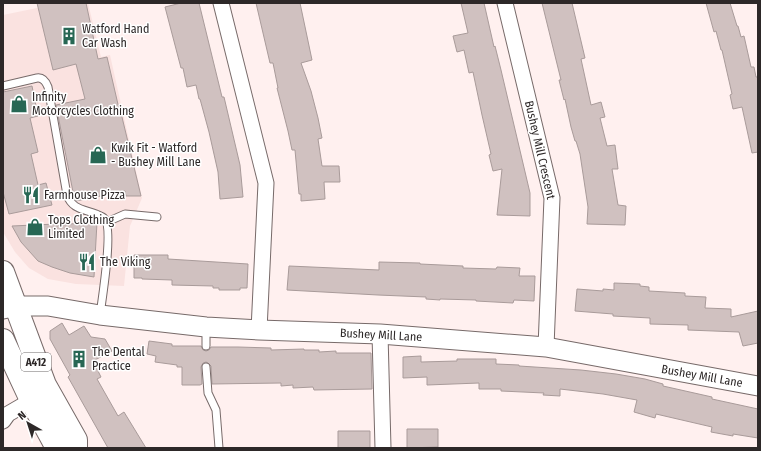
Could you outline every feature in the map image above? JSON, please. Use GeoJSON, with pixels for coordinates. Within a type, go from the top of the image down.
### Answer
{"type":"FeatureCollection","features":[{"type":"Feature","properties":{"kind":"main road","name":"A412"},"geometry":{"type":"LineString","coordinates":[[3,272],[9,308],[44,385],[40,396],[57,448]]}},
{"type":"Feature","properties":{"kind":"main road","name":"A412"},"geometry":{"type":"LineString","coordinates":[[5,354],[76,440],[76,448]]}},
{"type":"Feature","properties":{"kind":"street"},"geometry":{"type":"LineString","coordinates":[[221,3],[266,183],[259,330]]}},
{"type":"Feature","properties":{"kind":"street","name":"Bushey Mill Crescent"},"geometry":{"type":"LineString","coordinates":[[505,3],[552,198],[546,347]]}},
{"type":"Feature","properties":{"kind":"street","name":"Bushey Mill Lane"},"geometry":{"type":"LineString","coordinates":[[9,308],[48,306],[100,315],[206,327],[380,334],[546,347],[758,386]]}},
{"type":"Feature","properties":{"kind":"street"},"geometry":{"type":"LineString","coordinates":[[380,334],[383,448]]}},
{"type":"Feature","properties":{"kind":"street"},"geometry":{"type":"LineString","coordinates":[[3,421],[8,414],[40,396]]}},
{"type":"Feature","properties":{"kind":"lane"},"geometry":{"type":"LineString","coordinates":[[3,86],[37,78],[43,79],[48,87],[69,201],[77,208],[104,217],[107,222],[108,253],[100,315]]}},
{"type":"Feature","properties":{"kind":"lane"},"geometry":{"type":"LineString","coordinates":[[107,222],[125,214],[157,217]]}},
{"type":"Feature","properties":{"kind":"lane"},"geometry":{"type":"LineString","coordinates":[[206,327],[206,346]]}},
{"type":"Feature","properties":{"kind":"lane"},"geometry":{"type":"LineString","coordinates":[[206,367],[208,393],[216,410],[219,448]]}},
{"type":"Feature","properties":{"kind":"shaded area"},"geometry":{"type":"Polygon","coordinates":[[[61,3],[88,3],[101,57],[110,55],[142,198],[130,226],[124,286],[76,284],[48,279],[29,268],[15,252],[3,232],[3,15],[61,3]]]}},
{"type":"Feature","properties":{"kind":"building"},"geometry":{"type":"Polygon","coordinates":[[[37,3],[86,3],[98,59],[107,57],[141,196],[126,196],[125,191],[76,201],[56,105],[85,99],[76,64],[53,70],[37,3]]]}},
{"type":"Feature","properties":{"kind":"building"},"geometry":{"type":"Polygon","coordinates":[[[181,3],[199,3],[240,165],[243,197],[220,199],[218,172],[196,85],[187,87],[165,7],[181,3]]]}},
{"type":"Feature","properties":{"kind":"building"},"geometry":{"type":"Polygon","coordinates":[[[256,3],[300,3],[312,60],[301,63],[311,91],[318,118],[322,138],[318,139],[322,166],[339,166],[340,182],[324,182],[325,199],[301,201],[295,150],[292,150],[277,88],[273,63],[270,63],[256,3]]]}},
{"type":"Feature","properties":{"kind":"building"},"geometry":{"type":"Polygon","coordinates":[[[461,3],[484,3],[530,193],[530,216],[497,215],[502,169],[493,171],[489,155],[491,154],[473,72],[469,73],[464,50],[457,52],[453,36],[468,33],[461,3]]]}},
{"type":"Feature","properties":{"kind":"building"},"geometry":{"type":"Polygon","coordinates":[[[542,3],[572,3],[585,58],[581,59],[591,105],[601,102],[605,117],[600,118],[607,146],[615,145],[618,169],[612,169],[618,205],[626,206],[625,225],[587,224],[588,207],[580,154],[571,127],[565,99],[564,100],[559,80],[561,80],[542,3]]]}},
{"type":"Feature","properties":{"kind":"building"},"geometry":{"type":"Polygon","coordinates":[[[706,3],[730,3],[741,37],[744,36],[751,67],[754,67],[756,77],[758,77],[758,152],[752,153],[742,107],[733,109],[730,95],[732,94],[722,50],[716,31],[714,32],[706,3]]]}},
{"type":"Feature","properties":{"kind":"building"},"geometry":{"type":"Polygon","coordinates":[[[32,86],[38,116],[30,118],[38,152],[31,154],[38,185],[46,183],[52,205],[9,214],[3,192],[3,92],[32,86]]]}},
{"type":"Feature","properties":{"kind":"building"},"geometry":{"type":"Polygon","coordinates":[[[97,222],[94,277],[70,273],[38,261],[21,242],[12,226],[56,224],[57,226],[97,222]]]}},
{"type":"Feature","properties":{"kind":"building"},"geometry":{"type":"Polygon","coordinates":[[[134,255],[168,255],[168,259],[248,264],[247,288],[240,288],[240,290],[219,290],[219,288],[213,288],[213,286],[172,285],[172,280],[134,278],[134,255]]]}},
{"type":"Feature","properties":{"kind":"building"},"geometry":{"type":"Polygon","coordinates":[[[379,262],[463,266],[463,268],[520,268],[519,276],[535,276],[534,301],[514,300],[513,303],[476,300],[440,300],[426,299],[426,297],[287,290],[289,266],[379,270],[379,262]]]}},
{"type":"Feature","properties":{"kind":"building"},"geometry":{"type":"Polygon","coordinates":[[[614,283],[640,284],[640,286],[649,287],[649,291],[685,293],[685,296],[706,297],[705,308],[731,309],[731,317],[758,311],[758,343],[743,346],[739,332],[688,330],[688,325],[650,324],[650,318],[613,316],[613,314],[575,311],[577,289],[603,291],[603,289],[614,290],[614,283]]]}},
{"type":"Feature","properties":{"kind":"building"},"geometry":{"type":"Polygon","coordinates":[[[62,323],[69,335],[84,326],[91,337],[105,339],[112,351],[93,361],[101,377],[97,379],[118,416],[124,412],[146,448],[108,448],[68,377],[70,375],[50,339],[50,331],[62,323]]]}},
{"type":"Feature","properties":{"kind":"building"},"geometry":{"type":"Polygon","coordinates":[[[149,341],[172,344],[172,346],[201,346],[203,350],[206,351],[211,347],[238,347],[271,348],[271,350],[304,349],[319,350],[319,352],[336,351],[336,353],[371,353],[372,389],[314,390],[313,387],[293,388],[293,385],[281,386],[281,383],[212,384],[211,366],[206,362],[203,363],[201,367],[202,384],[182,385],[182,367],[155,362],[156,356],[147,354],[149,341]]]}},
{"type":"Feature","properties":{"kind":"building"},"geometry":{"type":"Polygon","coordinates":[[[421,356],[421,362],[457,361],[457,359],[496,359],[496,364],[581,370],[645,379],[663,384],[663,386],[758,409],[758,438],[711,432],[712,427],[656,414],[655,418],[634,412],[637,400],[603,394],[560,389],[560,396],[543,395],[544,393],[501,391],[501,389],[479,389],[479,383],[427,385],[427,377],[403,378],[403,357],[421,356]]]}},
{"type":"Feature","properties":{"kind":"building"},"geometry":{"type":"Polygon","coordinates":[[[407,429],[438,429],[438,447],[407,448],[407,429]]]}},
{"type":"Feature","properties":{"kind":"building"},"geometry":{"type":"Polygon","coordinates":[[[338,431],[370,431],[370,448],[338,448],[338,431]]]}},
{"type":"Feature","properties":{"kind":"place","name":"Watford Hand Car Wash"},"geometry":{"type":"Point","coordinates":[69,36]}},
{"type":"Feature","properties":{"kind":"place","name":"Infinity Motorcycles Clothing"},"geometry":{"type":"Point","coordinates":[19,104]}},
{"type":"Feature","properties":{"kind":"place","name":"Kwik Fit - Watford - Bushey Mill Lane"},"geometry":{"type":"Point","coordinates":[98,155]}},
{"type":"Feature","properties":{"kind":"place","name":"Farmhouse Pizza"},"geometry":{"type":"Point","coordinates":[31,195]}},
{"type":"Feature","properties":{"kind":"place","name":"Tops Clothing Limited"},"geometry":{"type":"Point","coordinates":[35,227]}},
{"type":"Feature","properties":{"kind":"place","name":"The Viking"},"geometry":{"type":"Point","coordinates":[87,262]}},
{"type":"Feature","properties":{"kind":"place","name":"The Dental Practice"},"geometry":{"type":"Point","coordinates":[79,359]}}]}
